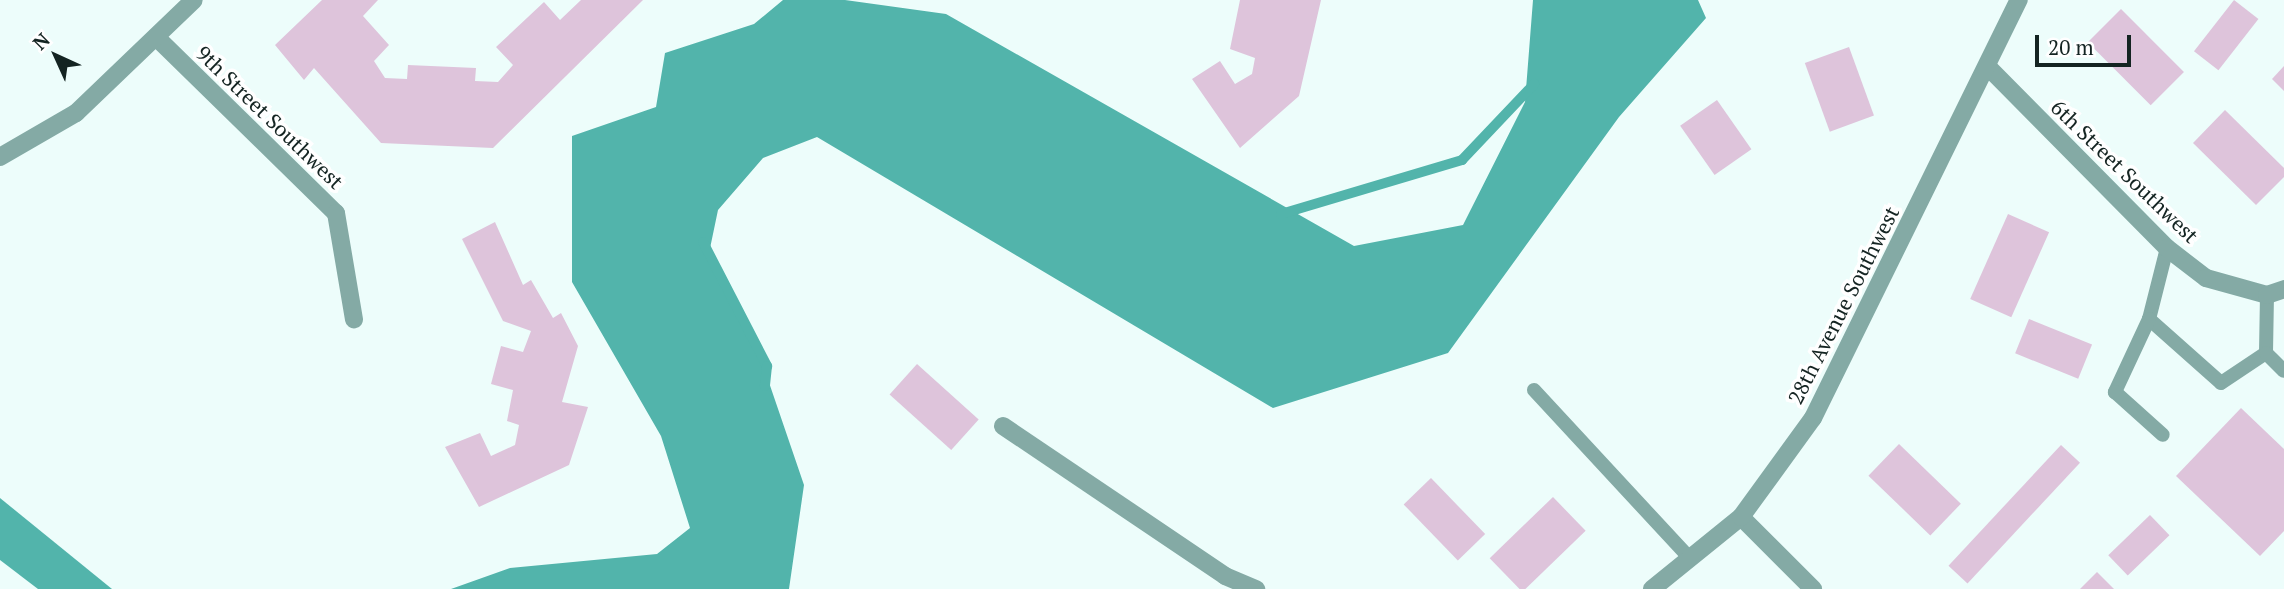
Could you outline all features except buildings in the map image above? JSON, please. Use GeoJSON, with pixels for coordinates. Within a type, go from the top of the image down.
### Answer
{"type":"FeatureCollection","features":[{"type":"Feature","properties":{"kind":"street"},"geometry":{"type":"LineString","coordinates":[[0,157],[76,113],[194,0]]}},
{"type":"Feature","properties":{"kind":"street","name":"28th Avenue Southwest"},"geometry":{"type":"LineString","coordinates":[[1652,589],[1687,555],[1741,517],[1813,418],[2020,0]]}},
{"type":"Feature","properties":{"kind":"street","name":"9th Street Southwest"},"geometry":{"type":"LineString","coordinates":[[156,37],[336,213],[354,319]]}},
{"type":"Feature","properties":{"kind":"street","name":"6th Street Southwest"},"geometry":{"type":"LineString","coordinates":[[1987,66],[2167,248],[2206,278],[2242,290],[2276,292]]}},
{"type":"Feature","properties":{"kind":"street"},"geometry":{"type":"LineString","coordinates":[[1003,426],[1225,576],[1255,589]]}},
{"type":"Feature","properties":{"kind":"street"},"geometry":{"type":"LineString","coordinates":[[1741,517],[1813,589]]}},
{"type":"Feature","properties":{"kind":"lane"},"geometry":{"type":"LineString","coordinates":[[2163,435],[2115,392],[2150,319],[2167,248]]}},
{"type":"Feature","properties":{"kind":"lane"},"geometry":{"type":"LineString","coordinates":[[2150,319],[2221,383],[2266,353],[2276,292]]}},
{"type":"Feature","properties":{"kind":"lane"},"geometry":{"type":"LineString","coordinates":[[2266,353],[2284,371]]}},
{"type":"Feature","properties":{"kind":"lane"},"geometry":{"type":"LineString","coordinates":[[1534,390],[1687,555]]}},
{"type":"Feature","properties":{"kind":"water"},"geometry":{"type":"Polygon","coordinates":[[[783,0],[845,0],[946,14],[1354,246],[1463,225],[1525,102],[1533,0],[1698,0],[1706,18],[1619,117],[1448,353],[1273,408],[817,137],[763,158],[718,210],[708,258],[761,359],[804,485],[789,589],[451,589],[510,568],[657,554],[690,528],[661,436],[572,282],[572,136],[656,107],[665,53],[754,24],[783,0]]]}},
{"type":"Feature","properties":{"kind":"water"},"geometry":{"type":"Polygon","coordinates":[[[0,498],[112,589],[38,589],[0,560],[0,498]]]}},
{"type":"Feature","properties":{"kind":"waterway"},"geometry":{"type":"LineString","coordinates":[[1281,214],[1462,160],[1534,84]]}},
{"type":"Feature","properties":{"kind":"waterway"},"geometry":{"type":"LineString","coordinates":[[703,242],[767,366],[765,386]]}}]}
